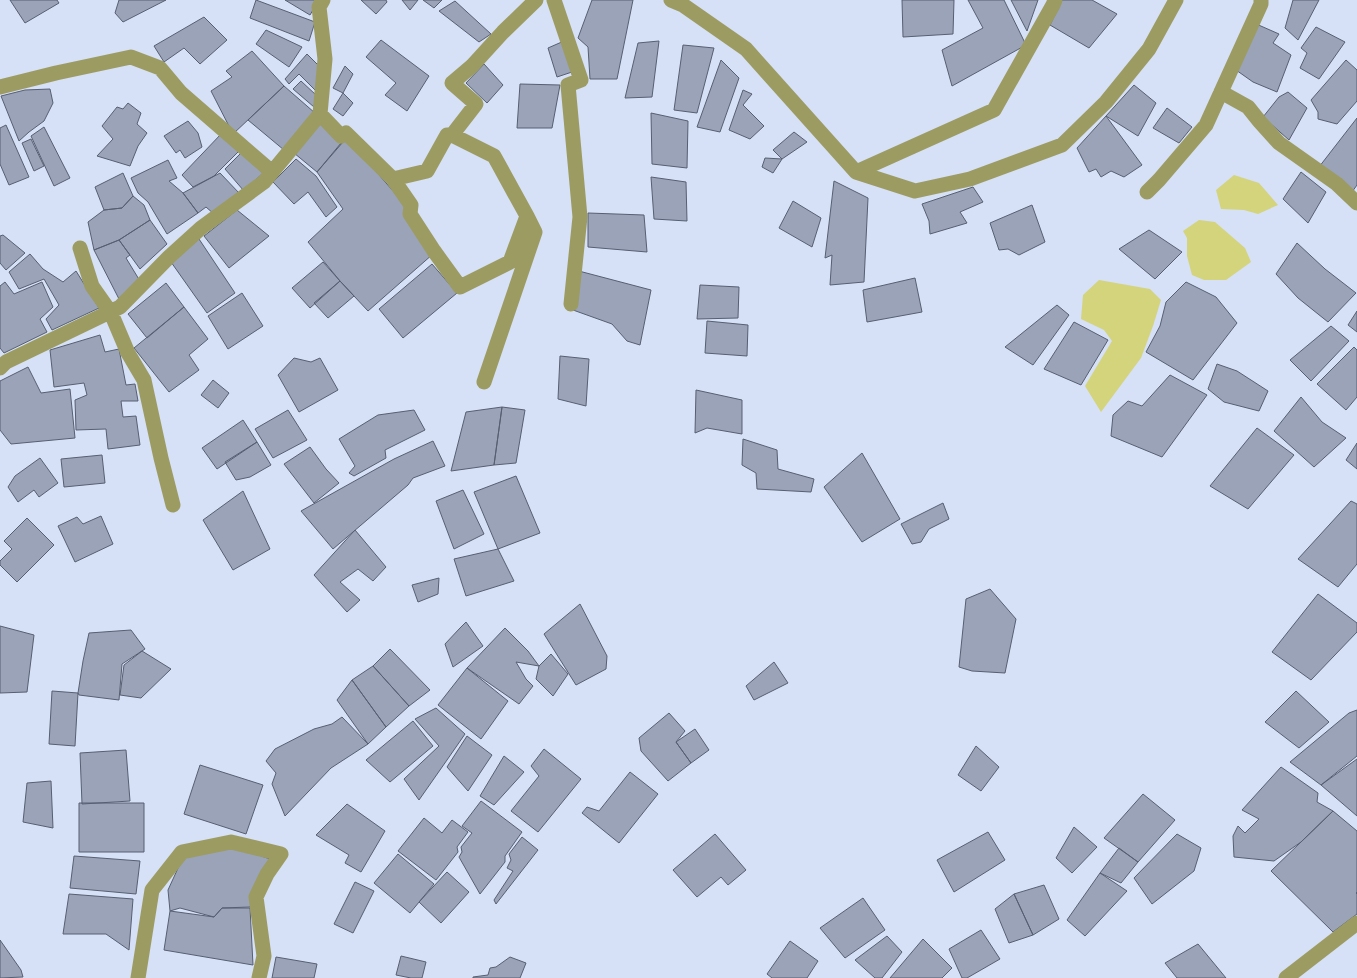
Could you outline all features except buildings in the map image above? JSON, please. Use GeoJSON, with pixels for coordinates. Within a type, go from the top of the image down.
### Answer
{"type":"FeatureCollection","features":[{"type":"Feature","properties":{"kind":"street"},"geometry":{"type":"LineString","coordinates":[[2,362],[111,313],[120,307],[169,257],[201,228],[264,182],[320,114],[325,59],[319,7],[323,0]]}},
{"type":"Feature","properties":{"kind":"street"},"geometry":{"type":"LineString","coordinates":[[452,135],[476,104],[452,83],[472,66],[502,32],[536,0]]}},
{"type":"Feature","properties":{"kind":"street"},"geometry":{"type":"LineString","coordinates":[[554,0],[580,80],[568,85],[580,217],[570,304]]}},
{"type":"Feature","properties":{"kind":"street"},"geometry":{"type":"LineString","coordinates":[[670,0],[684,5],[746,49],[856,172],[915,191],[970,180],[1062,145],[1106,102],[1149,49],[1176,0]]}},
{"type":"Feature","properties":{"kind":"street"},"geometry":{"type":"LineString","coordinates":[[856,172],[994,110],[1053,5],[1054,0]]}},
{"type":"Feature","properties":{"kind":"street"},"geometry":{"type":"LineString","coordinates":[[1147,192],[1206,125],[1262,0]]}},
{"type":"Feature","properties":{"kind":"street"},"geometry":{"type":"LineString","coordinates":[[0,87],[131,57],[160,68],[181,93],[272,172]]}},
{"type":"Feature","properties":{"kind":"street"},"geometry":{"type":"LineString","coordinates":[[1221,92],[1248,107],[1279,143],[1337,184],[1357,203]]}},
{"type":"Feature","properties":{"kind":"street"},"geometry":{"type":"LineString","coordinates":[[320,114],[341,136],[346,133],[393,179],[412,206],[410,214],[460,287],[510,262],[528,216]]}},
{"type":"Feature","properties":{"kind":"street"},"geometry":{"type":"LineString","coordinates":[[393,179],[427,171],[447,135],[452,135],[494,156],[528,216],[535,232],[484,382]]}},
{"type":"Feature","properties":{"kind":"street"},"geometry":{"type":"LineString","coordinates":[[80,248],[92,286],[111,313],[128,353],[144,380],[173,505]]}},
{"type":"Feature","properties":{"kind":"street"},"geometry":{"type":"LineString","coordinates":[[138,978],[152,890],[182,852],[231,842],[281,854],[267,874],[256,897],[264,956],[259,978]]}},
{"type":"Feature","properties":{"kind":"street"},"geometry":{"type":"LineString","coordinates":[[1286,978],[1357,923]]}},
{"type":"Feature","properties":{"kind":"shaded area"},"geometry":{"type":"Polygon","coordinates":[[[1234,175],[1259,183],[1278,205],[1258,214],[1244,210],[1221,209],[1216,190],[1234,175]]]}},
{"type":"Feature","properties":{"kind":"shaded area"},"geometry":{"type":"Polygon","coordinates":[[[1199,220],[1215,222],[1245,248],[1251,262],[1226,280],[1204,280],[1192,275],[1187,256],[1187,238],[1183,231],[1199,220]]]}},
{"type":"Feature","properties":{"kind":"shaded area"},"geometry":{"type":"Polygon","coordinates":[[[1099,280],[1150,289],[1161,300],[1141,358],[1101,412],[1085,386],[1112,341],[1104,330],[1081,319],[1083,295],[1099,280]]]}}]}
